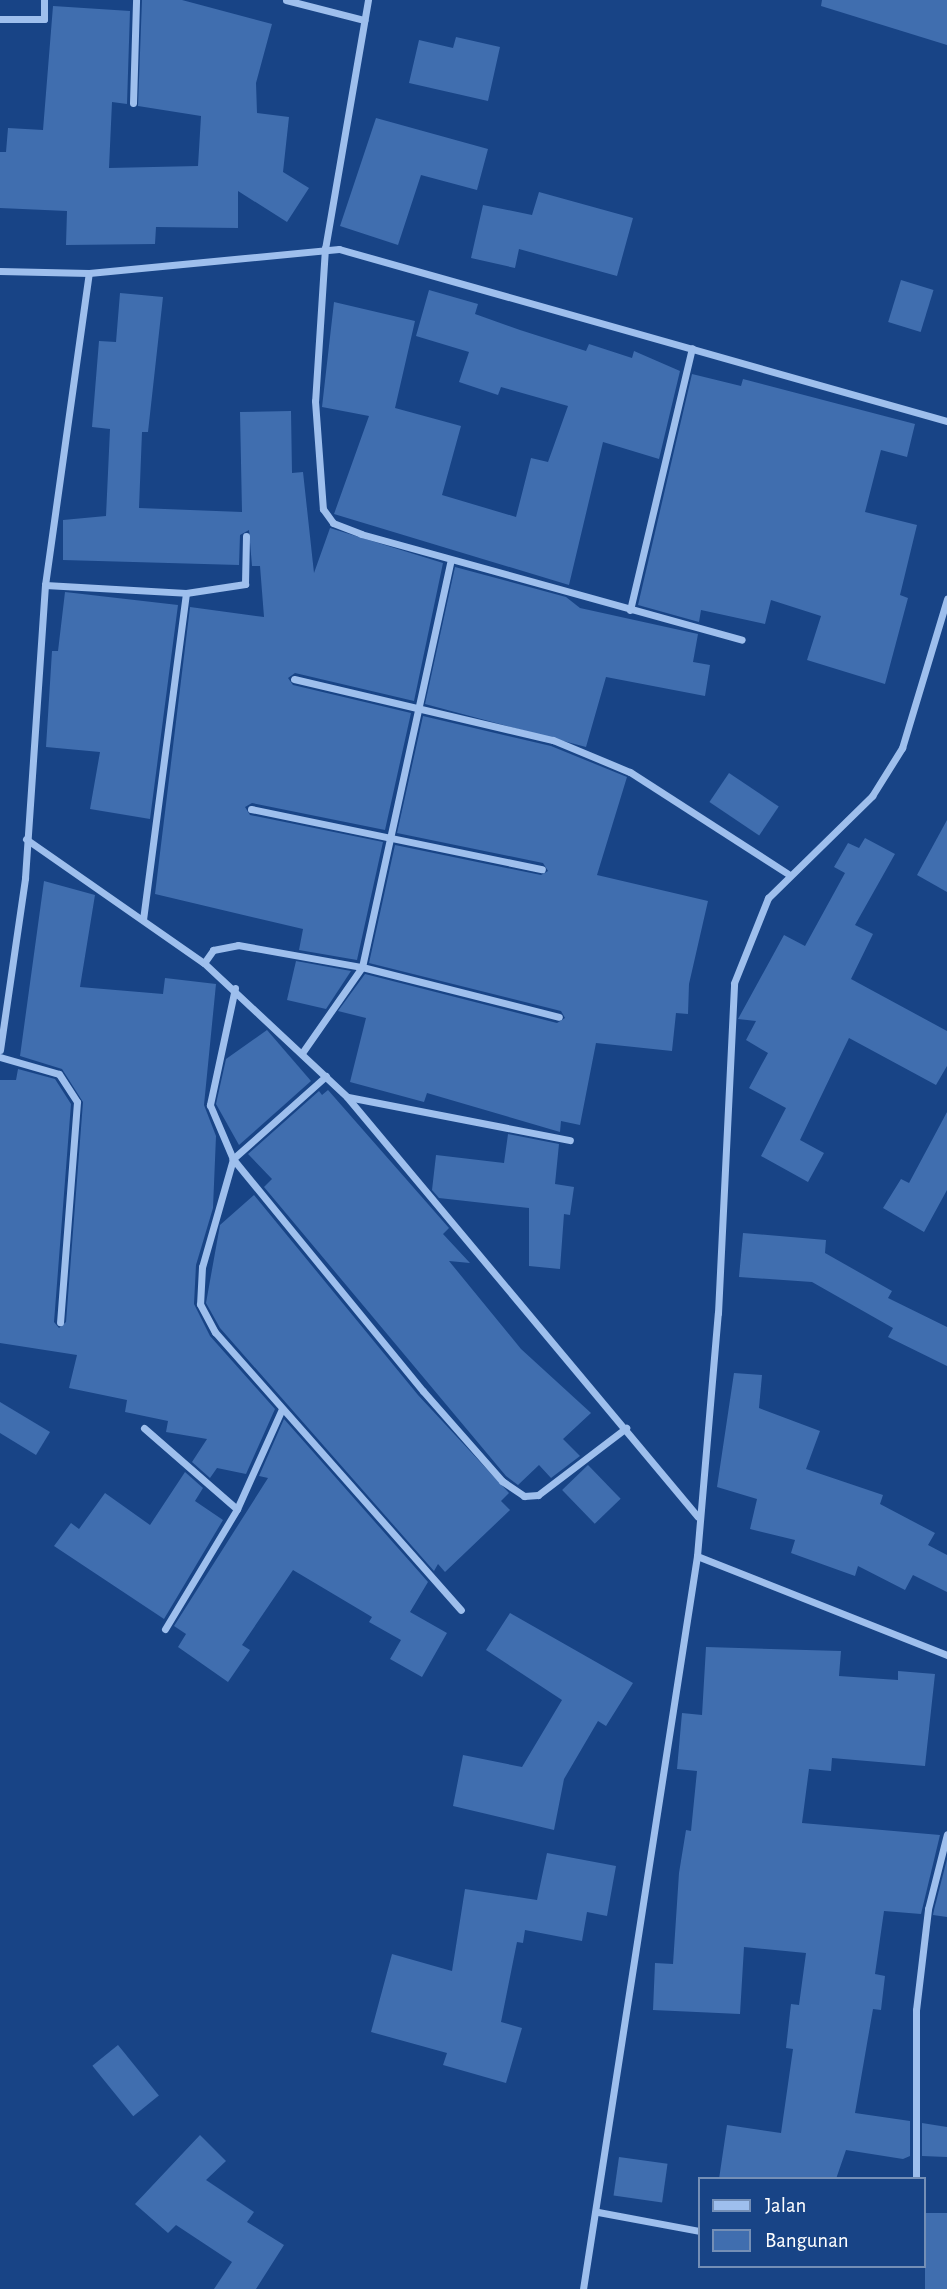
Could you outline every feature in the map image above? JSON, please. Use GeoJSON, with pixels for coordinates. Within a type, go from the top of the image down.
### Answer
{"type":"FeatureCollection","features":[{"type":"Feature","properties":{"kind":"street"},"geometry":{"type":"LineString","coordinates":[[0,19],[44,19],[44,0]]}},
{"type":"Feature","properties":{"kind":"street"},"geometry":{"type":"LineString","coordinates":[[133,103],[136,0]]}},
{"type":"Feature","properties":{"kind":"street"},"geometry":{"type":"LineString","coordinates":[[286,0],[364,20]]}},
{"type":"Feature","properties":{"kind":"street"},"geometry":{"type":"LineString","coordinates":[[368,0],[325,247],[315,401],[323,509],[333,523],[450,562],[742,640]]}},
{"type":"Feature","properties":{"kind":"street"},"geometry":{"type":"LineString","coordinates":[[0,271],[89,273],[325,247],[947,421]]}},
{"type":"Feature","properties":{"kind":"street"},"geometry":{"type":"LineString","coordinates":[[0,1050],[26,839],[45,585],[89,273]]}},
{"type":"Feature","properties":{"kind":"street"},"geometry":{"type":"LineString","coordinates":[[630,610],[692,348]]}},
{"type":"Feature","properties":{"kind":"street"},"geometry":{"type":"LineString","coordinates":[[45,585],[186,593],[245,584],[246,536]]}},
{"type":"Feature","properties":{"kind":"street"},"geometry":{"type":"LineString","coordinates":[[302,1053],[362,967],[394,836],[450,562]]}},
{"type":"Feature","properties":{"kind":"street"},"geometry":{"type":"LineString","coordinates":[[143,919],[186,593]]}},
{"type":"Feature","properties":{"kind":"street"},"geometry":{"type":"LineString","coordinates":[[583,2289],[598,2212],[696,1556],[718,1313],[734,983],[768,898],[788,874],[872,796],[902,748],[947,599]]}},
{"type":"Feature","properties":{"kind":"street"},"geometry":{"type":"LineString","coordinates":[[294,679],[553,740],[630,772],[788,874]]}},
{"type":"Feature","properties":{"kind":"street"},"geometry":{"type":"LineString","coordinates":[[251,809],[394,836],[542,869]]}},
{"type":"Feature","properties":{"kind":"street"},"geometry":{"type":"LineString","coordinates":[[26,839],[143,919],[235,988],[347,1097],[698,1517]]}},
{"type":"Feature","properties":{"kind":"street"},"geometry":{"type":"LineString","coordinates":[[204,964],[214,950],[238,945],[362,967],[559,1017]]}},
{"type":"Feature","properties":{"kind":"street"},"geometry":{"type":"LineString","coordinates":[[235,988],[210,1105],[233,1159],[514,1493],[538,1495],[626,1428]]}},
{"type":"Feature","properties":{"kind":"street"},"geometry":{"type":"LineString","coordinates":[[0,1057],[59,1074],[77,1102],[60,1322]]}},
{"type":"Feature","properties":{"kind":"street"},"geometry":{"type":"LineString","coordinates":[[326,1076],[233,1159],[202,1267],[200,1304],[215,1332],[461,1610]]}},
{"type":"Feature","properties":{"kind":"street"},"geometry":{"type":"LineString","coordinates":[[347,1097],[570,1140]]}},
{"type":"Feature","properties":{"kind":"street"},"geometry":{"type":"LineString","coordinates":[[165,1629],[237,1509],[282,1409]]}},
{"type":"Feature","properties":{"kind":"street"},"geometry":{"type":"LineString","coordinates":[[144,1428],[237,1509]]}},
{"type":"Feature","properties":{"kind":"street"},"geometry":{"type":"LineString","coordinates":[[696,1556],[947,1655]]}},
{"type":"Feature","properties":{"kind":"street"},"geometry":{"type":"LineString","coordinates":[[916,2177],[916,2010],[928,1909],[947,1834]]}},
{"type":"Feature","properties":{"kind":"street"},"geometry":{"type":"LineString","coordinates":[[598,2212],[698,2231]]}},
{"type":"Feature","properties":{"kind":"building"},"geometry":{"type":"Polygon","coordinates":[[[142,0],[182,0],[272,24],[256,83],[257,113],[289,117],[283,172],[309,188],[287,222],[238,191],[238,228],[156,227],[155,244],[66,245],[67,211],[0,208],[0,152],[6,152],[8,128],[43,130],[53,6],[130,11],[127,104],[112,102],[109,168],[198,166],[201,116],[138,106],[142,0]]]}},
{"type":"Feature","properties":{"kind":"building"},"geometry":{"type":"Polygon","coordinates":[[[822,0],[947,0],[947,45],[821,6],[822,0]]]}},
{"type":"Feature","properties":{"kind":"building"},"geometry":{"type":"Polygon","coordinates":[[[456,37],[500,47],[488,101],[409,83],[419,40],[453,48],[456,37]]]}},
{"type":"Feature","properties":{"kind":"building"},"geometry":{"type":"Polygon","coordinates":[[[376,118],[488,149],[477,190],[421,175],[398,245],[340,226],[376,118]]]}},
{"type":"Feature","properties":{"kind":"building"},"geometry":{"type":"Polygon","coordinates":[[[539,192],[633,218],[617,276],[519,249],[515,268],[471,258],[483,205],[532,215],[539,192]]]}},
{"type":"Feature","properties":{"kind":"building"},"geometry":{"type":"Polygon","coordinates":[[[901,280],[934,290],[921,332],[888,322],[901,280]]]}},
{"type":"Feature","properties":{"kind":"building"},"geometry":{"type":"Polygon","coordinates":[[[429,290],[478,304],[475,314],[520,330],[586,351],[589,344],[632,358],[634,351],[680,371],[659,459],[603,442],[569,585],[334,514],[369,416],[322,407],[334,302],[415,321],[395,408],[461,426],[442,495],[516,517],[531,458],[548,462],[568,406],[501,387],[498,395],[459,382],[469,352],[416,336],[429,290]]]}},
{"type":"Feature","properties":{"kind":"building"},"geometry":{"type":"Polygon","coordinates":[[[120,293],[163,297],[148,432],[142,432],[139,508],[242,512],[240,412],[291,411],[292,473],[303,472],[314,573],[330,528],[443,563],[414,701],[295,673],[288,678],[293,685],[411,713],[385,830],[252,803],[245,807],[250,815],[383,842],[357,960],[299,950],[303,929],[155,894],[190,607],[264,617],[260,566],[252,566],[249,530],[240,535],[239,565],[63,560],[63,520],[106,516],[110,429],[92,427],[99,341],[116,342],[120,293]]]}},
{"type":"Feature","properties":{"kind":"building"},"geometry":{"type":"Polygon","coordinates":[[[692,374],[741,386],[743,379],[915,424],[907,457],[881,450],[865,512],[917,525],[900,595],[908,598],[885,684],[807,660],[821,616],[771,600],[765,624],[701,610],[699,622],[638,605],[692,374]]]}},
{"type":"Feature","properties":{"kind":"building"},"geometry":{"type":"Polygon","coordinates":[[[455,567],[566,597],[580,608],[698,634],[693,662],[710,665],[705,696],[606,677],[586,747],[425,704],[455,567]]]}},
{"type":"Feature","properties":{"kind":"building"},"geometry":{"type":"Polygon","coordinates":[[[65,592],[178,605],[150,819],[90,809],[100,752],[46,747],[52,651],[58,651],[65,592]]]}},
{"type":"Feature","properties":{"kind":"building"},"geometry":{"type":"Polygon","coordinates":[[[423,716],[551,746],[627,777],[597,875],[708,901],[689,984],[688,1014],[676,1013],[672,1051],[596,1043],[580,1125],[561,1121],[560,1132],[427,1093],[424,1102],[350,1082],[366,1018],[338,1011],[365,974],[557,1023],[565,1018],[561,1011],[369,963],[395,845],[541,875],[548,871],[543,863],[397,833],[423,716]]]}},
{"type":"Feature","properties":{"kind":"building"},"geometry":{"type":"Polygon","coordinates":[[[729,773],[779,807],[759,836],[709,802],[729,773]]]}},
{"type":"Feature","properties":{"kind":"building"},"geometry":{"type":"Polygon","coordinates":[[[947,820],[947,892],[917,875],[947,820]]]}},
{"type":"Feature","properties":{"kind":"building"},"geometry":{"type":"Polygon","coordinates":[[[865,838],[895,854],[855,925],[873,934],[851,979],[947,1031],[947,1066],[936,1085],[849,1038],[800,1140],[824,1153],[808,1182],[761,1156],[786,1108],[749,1088],[768,1053],[746,1040],[756,1021],[738,1019],[784,935],[805,946],[845,873],[834,867],[848,843],[859,848],[865,838]]]}},
{"type":"Feature","properties":{"kind":"building"},"geometry":{"type":"Polygon","coordinates":[[[44,881],[95,895],[80,987],[163,994],[165,978],[216,984],[204,1105],[216,1136],[213,1208],[196,1265],[194,1304],[210,1336],[275,1409],[246,1474],[217,1468],[210,1478],[192,1462],[207,1439],[166,1432],[168,1421],[125,1412],[127,1400],[69,1388],[77,1355],[0,1343],[0,1080],[16,1080],[18,1069],[55,1079],[71,1104],[54,1322],[59,1328],[66,1322],[83,1102],[62,1069],[20,1056],[44,881]]]}},
{"type":"Feature","properties":{"kind":"building"},"geometry":{"type":"Polygon","coordinates":[[[296,961],[351,971],[326,1009],[287,1000],[296,961]]]}},
{"type":"Feature","properties":{"kind":"building"},"geometry":{"type":"Polygon","coordinates":[[[267,1030],[311,1081],[239,1145],[216,1104],[226,1059],[267,1030]]]}},
{"type":"Feature","properties":{"kind":"building"},"geometry":{"type":"Polygon","coordinates":[[[328,1090],[449,1228],[443,1234],[470,1263],[449,1261],[521,1349],[591,1413],[563,1439],[580,1456],[551,1478],[539,1465],[518,1485],[506,1476],[264,1187],[272,1179],[248,1154],[319,1091],[322,1095],[328,1090]]]}},
{"type":"Feature","properties":{"kind":"building"},"geometry":{"type":"Polygon","coordinates":[[[947,1112],[947,1190],[924,1232],[883,1208],[901,1179],[909,1183],[947,1112]]]}},
{"type":"Feature","properties":{"kind":"building"},"geometry":{"type":"Polygon","coordinates":[[[508,1134],[559,1144],[555,1184],[574,1187],[570,1215],[564,1214],[560,1269],[529,1266],[529,1208],[439,1198],[432,1190],[436,1155],[504,1163],[508,1134]]]}},
{"type":"Feature","properties":{"kind":"building"},"geometry":{"type":"Polygon","coordinates":[[[254,1195],[418,1395],[509,1493],[501,1501],[510,1510],[445,1572],[438,1564],[434,1571],[220,1328],[206,1303],[220,1225],[254,1195]]]}},
{"type":"Feature","properties":{"kind":"building"},"geometry":{"type":"Polygon","coordinates":[[[743,1233],[826,1240],[825,1253],[892,1291],[888,1298],[947,1327],[947,1366],[888,1337],[893,1328],[812,1282],[739,1277],[743,1233]]]}},
{"type":"Feature","properties":{"kind":"building"},"geometry":{"type":"Polygon","coordinates":[[[734,1373],[762,1375],[759,1408],[820,1431],[806,1469],[883,1495],[880,1504],[935,1533],[928,1545],[947,1555],[947,1592],[913,1575],[905,1590],[858,1566],[855,1576],[791,1553],[795,1540],[750,1529],[757,1499],[717,1487],[734,1373]]]}},
{"type":"Feature","properties":{"kind":"building"},"geometry":{"type":"Polygon","coordinates":[[[0,1402],[50,1432],[36,1455],[0,1433],[0,1402]]]}},
{"type":"Feature","properties":{"kind":"building"},"geometry":{"type":"Polygon","coordinates":[[[284,1419],[428,1582],[410,1612],[447,1633],[422,1677],[390,1659],[401,1640],[369,1622],[372,1617],[293,1570],[242,1645],[250,1650],[228,1682],[178,1647],[186,1634],[174,1626],[268,1478],[259,1476],[284,1419]]]}},
{"type":"Feature","properties":{"kind":"building"},"geometry":{"type":"Polygon","coordinates":[[[588,1465],[621,1499],[595,1524],[562,1490],[588,1465]]]}},
{"type":"Feature","properties":{"kind":"building"},"geometry":{"type":"Polygon","coordinates":[[[185,1472],[203,1488],[195,1501],[223,1520],[164,1619],[54,1546],[71,1523],[79,1529],[105,1493],[150,1525],[185,1472]]]}},
{"type":"Feature","properties":{"kind":"building"},"geometry":{"type":"Polygon","coordinates":[[[510,1613],[633,1683],[606,1726],[598,1721],[564,1779],[554,1830],[453,1806],[463,1755],[522,1767],[562,1700],[486,1650],[510,1613]]]}},
{"type":"Feature","properties":{"kind":"building"},"geometry":{"type":"Polygon","coordinates":[[[706,1647],[841,1651],[839,1676],[898,1680],[898,1671],[935,1674],[925,1766],[832,1758],[831,1771],[809,1769],[802,1823],[940,1835],[921,1914],[884,1911],[875,1974],[885,1976],[881,2010],[873,2009],[855,2113],[910,2121],[910,2156],[903,2159],[846,2150],[837,2177],[719,2177],[727,2125],[781,2133],[793,2049],[786,2048],[791,2004],[799,2005],[806,1953],[744,1947],[740,2014],[653,2010],[655,1963],[673,1964],[679,1873],[686,1830],[691,1831],[697,1771],[677,1769],[682,1713],[702,1715],[706,1647]]]}},
{"type":"Feature","properties":{"kind":"building"},"geometry":{"type":"Polygon","coordinates":[[[547,1853],[616,1866],[607,1916],[587,1912],[582,1941],[525,1930],[523,1943],[517,1942],[501,2022],[522,2028],[506,2083],[443,2065],[447,2053],[371,2032],[392,1954],[452,1971],[465,1889],[537,1900],[547,1853]]]}},
{"type":"Feature","properties":{"kind":"building"},"geometry":{"type":"Polygon","coordinates":[[[947,1859],[947,1917],[933,1915],[947,1859]]]}},
{"type":"Feature","properties":{"kind":"building"},"geometry":{"type":"Polygon","coordinates":[[[118,2045],[159,2096],[133,2116],[92,2066],[118,2045]]]}},
{"type":"Feature","properties":{"kind":"building"},"geometry":{"type":"Polygon","coordinates":[[[922,2123],[947,2127],[947,2157],[922,2156],[922,2123]]]}},
{"type":"Feature","properties":{"kind":"building"},"geometry":{"type":"Polygon","coordinates":[[[200,2135],[226,2161],[206,2180],[254,2212],[247,2222],[284,2245],[256,2289],[214,2289],[232,2262],[176,2225],[168,2233],[135,2204],[200,2135]]]}},
{"type":"Feature","properties":{"kind":"building"},"geometry":{"type":"Polygon","coordinates":[[[619,2157],[668,2164],[662,2202],[614,2196],[619,2157]]]}},
{"type":"Feature","properties":{"kind":"building"},"geometry":{"type":"Polygon","coordinates":[[[926,2213],[947,2213],[947,2289],[925,2289],[926,2213]]]}}]}
